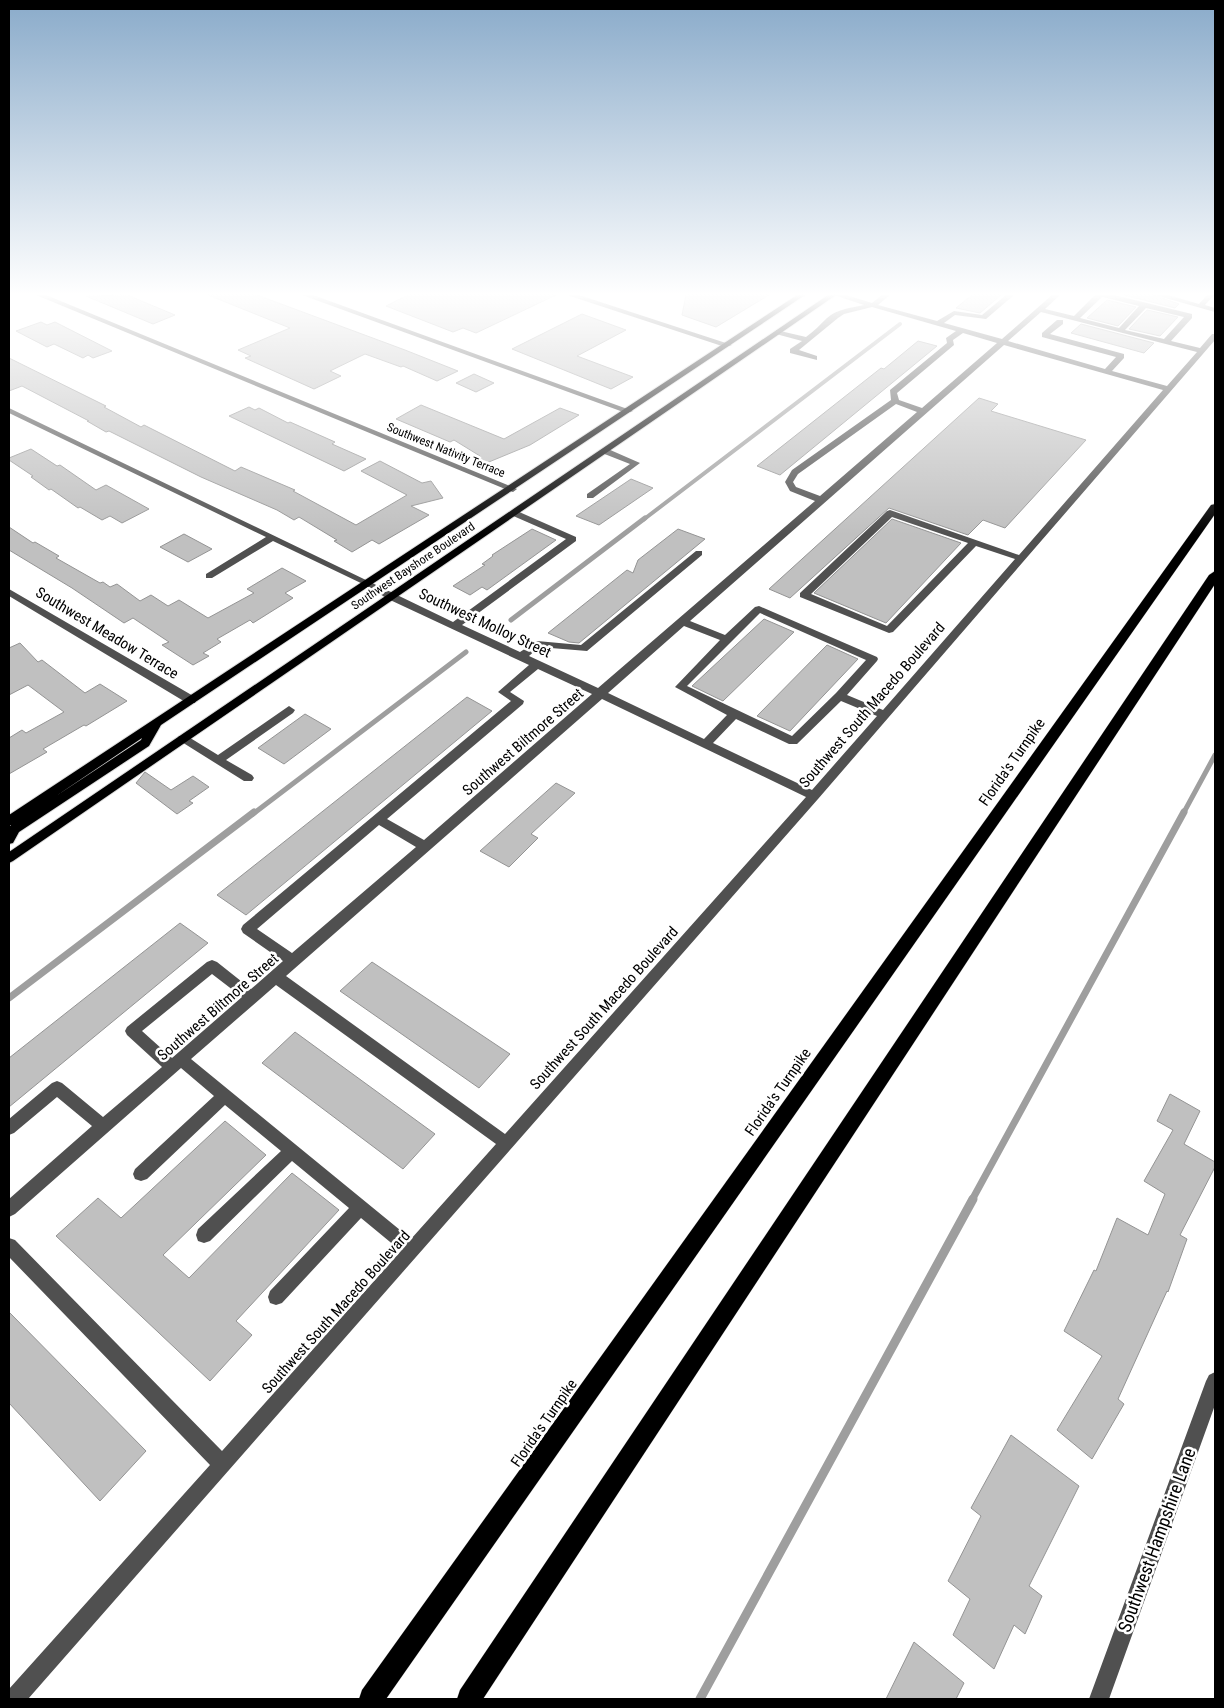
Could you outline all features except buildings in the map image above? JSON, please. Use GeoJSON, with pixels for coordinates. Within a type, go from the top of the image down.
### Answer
{"type":"FeatureCollection","features":[{"type":"Feature","properties":{"kind":"highway","name":"Florida's Turnpike"},"geometry":{"type":"LineString","coordinates":[[371,1699],[1215,507]]}},
{"type":"Feature","properties":{"kind":"highway"},"geometry":{"type":"LineString","coordinates":[[469,1699],[1215,575]]}},
{"type":"Feature","properties":{"kind":"main road","name":"Southwest Bayshore Boulevard"},"geometry":{"type":"LineString","coordinates":[[9,821],[513,489],[683,375]]}},
{"type":"Feature","properties":{"kind":"main road"},"geometry":{"type":"LineString","coordinates":[[654,409],[698,375]]}},
{"type":"Feature","properties":{"kind":"main road","name":"Southwest Bayshore Boulevard"},"geometry":{"type":"LineString","coordinates":[[10,849],[183,739],[605,451],[654,409],[710,375]]}},
{"type":"Feature","properties":{"kind":"main road"},"geometry":{"type":"LineString","coordinates":[[560,482],[561,473],[626,430],[632,420],[632,414],[629,410]]}},
{"type":"Feature","properties":{"kind":"main road"},"geometry":{"type":"LineString","coordinates":[[10,849],[14,829],[145,742],[158,722]]}},
{"type":"Feature","properties":{"kind":"street","name":"Southwest Nativity Terrace"},"geometry":{"type":"LineString","coordinates":[[232,375],[513,489]]}},
{"type":"Feature","properties":{"kind":"street"},"geometry":{"type":"LineString","coordinates":[[529,375],[629,410]]}},
{"type":"Feature","properties":{"kind":"street"},"geometry":{"type":"LineString","coordinates":[[895,401],[893,392],[913,375]]}},
{"type":"Feature","properties":{"kind":"street","name":"Southwest Biltmore Street"},"geometry":{"type":"LineString","coordinates":[[9,1209],[966,375]]}},
{"type":"Feature","properties":{"kind":"street"},"geometry":{"type":"LineString","coordinates":[[1116,375],[1168,389]]}},
{"type":"Feature","properties":{"kind":"street","name":"Southwest South Macedo Boulevard"},"geometry":{"type":"LineString","coordinates":[[14,1699],[814,796],[1181,375]]}},
{"type":"Feature","properties":{"kind":"street"},"geometry":{"type":"LineString","coordinates":[[895,401],[924,412]]}},
{"type":"Feature","properties":{"kind":"street"},"geometry":{"type":"LineString","coordinates":[[822,500],[793,489],[789,482],[795,472],[895,401]]}},
{"type":"Feature","properties":{"kind":"street","name":"Southwest Molloy Street"},"geometry":{"type":"LineString","coordinates":[[9,410],[368,583],[392,597],[814,796]]}},
{"type":"Feature","properties":{"kind":"street"},"geometry":{"type":"LineString","coordinates":[[590,496],[636,463],[605,451]]}},
{"type":"Feature","properties":{"kind":"street"},"geometry":{"type":"LineString","coordinates":[[454,626],[573,538],[514,513]]}},
{"type":"Feature","properties":{"kind":"street"},"geometry":{"type":"LineString","coordinates":[[974,542],[889,630],[804,595],[890,513],[974,542],[1020,558]]}},
{"type":"Feature","properties":{"kind":"street"},"geometry":{"type":"LineString","coordinates":[[209,576],[273,537]]}},
{"type":"Feature","properties":{"kind":"street"},"geometry":{"type":"LineString","coordinates":[[522,657],[537,644],[582,649],[699,553]]}},
{"type":"Feature","properties":{"kind":"street","name":"Southwest Meadow Terrace"},"geometry":{"type":"LineString","coordinates":[[9,592],[191,700]]}},
{"type":"Feature","properties":{"kind":"street"},"geometry":{"type":"LineString","coordinates":[[760,609],[873,659],[840,696],[793,741],[680,687],[727,639],[760,609]]}},
{"type":"Feature","properties":{"kind":"street"},"geometry":{"type":"LineString","coordinates":[[683,622],[727,639]]}},
{"type":"Feature","properties":{"kind":"street"},"geometry":{"type":"LineString","coordinates":[[293,961],[248,929],[519,701],[503,692],[537,664]]}},
{"type":"Feature","properties":{"kind":"street"},"geometry":{"type":"LineString","coordinates":[[840,696],[884,715]]}},
{"type":"Feature","properties":{"kind":"street"},"geometry":{"type":"LineString","coordinates":[[218,760],[290,710]]}},
{"type":"Feature","properties":{"kind":"street"},"geometry":{"type":"LineString","coordinates":[[706,744],[734,714]]}},
{"type":"Feature","properties":{"kind":"street"},"geometry":{"type":"LineString","coordinates":[[183,739],[248,778]]}},
{"type":"Feature","properties":{"kind":"street"},"geometry":{"type":"LineString","coordinates":[[378,819],[426,846]]}},
{"type":"Feature","properties":{"kind":"street"},"geometry":{"type":"LineString","coordinates":[[252,998],[212,966],[132,1031],[225,1096],[412,1250]]}},
{"type":"Feature","properties":{"kind":"street"},"geometry":{"type":"LineString","coordinates":[[276,976],[506,1144]]}},
{"type":"Feature","properties":{"kind":"street"},"geometry":{"type":"LineString","coordinates":[[9,1128],[57,1088],[103,1126]]}},
{"type":"Feature","properties":{"kind":"street"},"geometry":{"type":"LineString","coordinates":[[141,1174],[225,1096]]}},
{"type":"Feature","properties":{"kind":"street"},"geometry":{"type":"LineString","coordinates":[[204,1235],[292,1151]]}},
{"type":"Feature","properties":{"kind":"street"},"geometry":{"type":"LineString","coordinates":[[276,1297],[361,1208]]}},
{"type":"Feature","properties":{"kind":"street"},"geometry":{"type":"LineString","coordinates":[[9,1246],[222,1464]]}},
{"type":"Feature","properties":{"kind":"street","name":"Southwest Hampshire Lane"},"geometry":{"type":"LineString","coordinates":[[1099,1699],[1215,1381]]}},
{"type":"Feature","properties":{"kind":"waterway"},"geometry":{"type":"LineString","coordinates":[[643,520],[834,375]]}},
{"type":"Feature","properties":{"kind":"waterway"},"geometry":{"type":"LineString","coordinates":[[511,620],[645,518]]}},
{"type":"Feature","properties":{"kind":"waterway"},"geometry":{"type":"LineString","coordinates":[[253,814],[466,652]]}},
{"type":"Feature","properties":{"kind":"waterway"},"geometry":{"type":"LineString","coordinates":[[1183,814],[1215,755]]}},
{"type":"Feature","properties":{"kind":"waterway"},"geometry":{"type":"LineString","coordinates":[[9,998],[254,812]]}},
{"type":"Feature","properties":{"kind":"waterway"},"geometry":{"type":"LineString","coordinates":[[972,1200],[1184,812]]}},
{"type":"Feature","properties":{"kind":"waterway"},"geometry":{"type":"LineString","coordinates":[[700,1699],[973,1199]]}}]}
